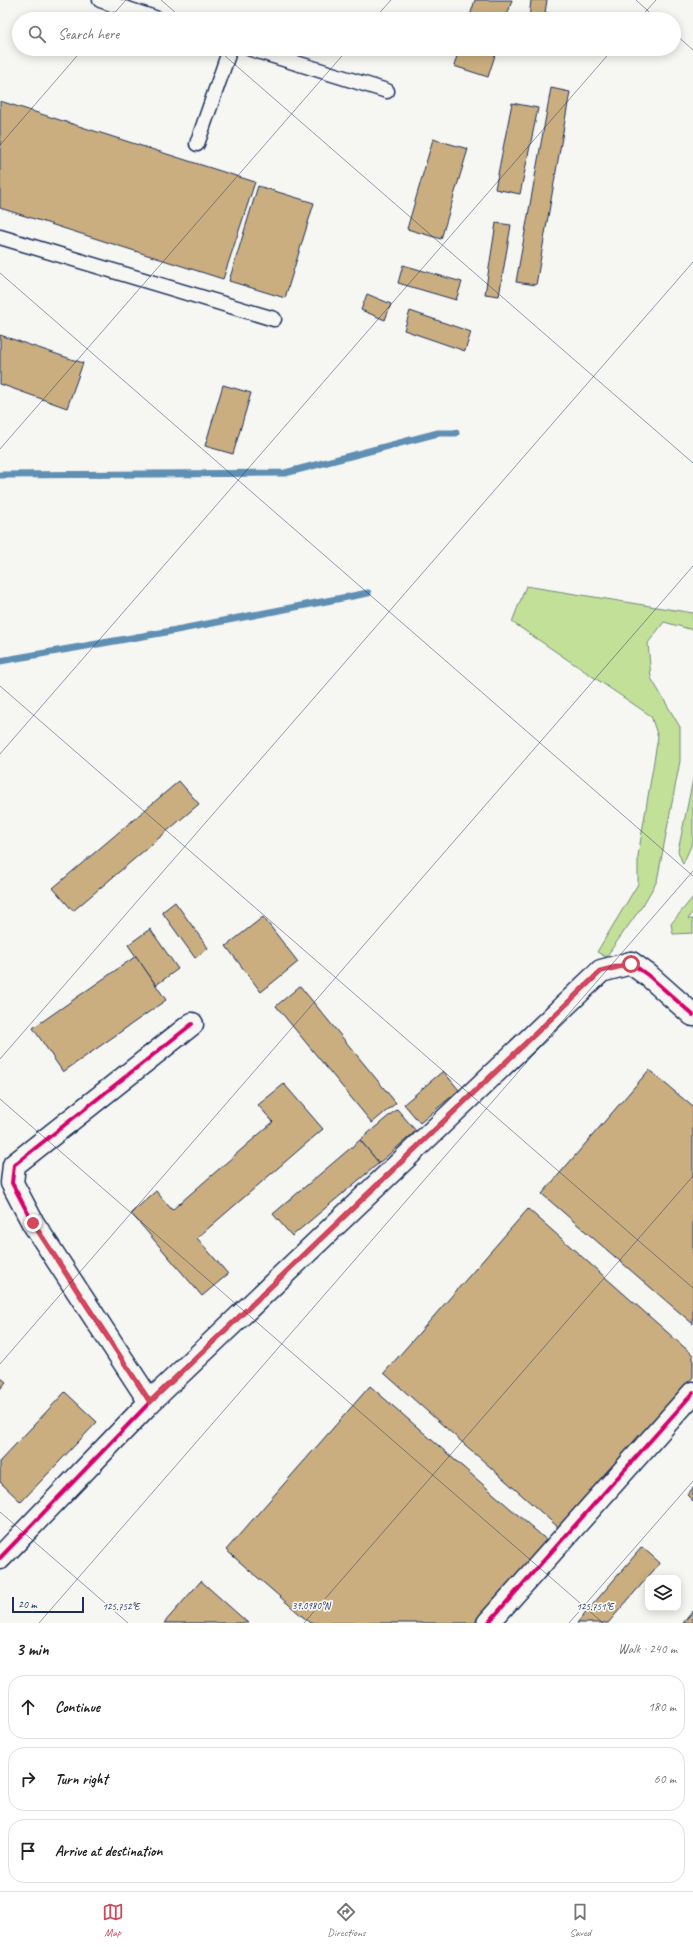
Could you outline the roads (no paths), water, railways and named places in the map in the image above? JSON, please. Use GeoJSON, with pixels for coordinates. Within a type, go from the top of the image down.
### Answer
{"type":"FeatureCollection","features":[{"type":"Feature","properties":{"kind":"street"},"geometry":{"type":"LineString","coordinates":[[0,1558],[150,1402],[601,971],[631,964],[650,976],[693,1015]]}},
{"type":"Feature","properties":{"kind":"street"},"geometry":{"type":"LineString","coordinates":[[150,1402],[33,1223],[12,1183],[14,1165],[192,1024]]}},
{"type":"Feature","properties":{"kind":"street"},"geometry":{"type":"LineString","coordinates":[[488,1623],[693,1393]]}},
{"type":"Feature","properties":{"kind":"lane"},"geometry":{"type":"LineString","coordinates":[[100,0],[137,12]]}},
{"type":"Feature","properties":{"kind":"lane"},"geometry":{"type":"LineString","coordinates":[[197,144],[228,56]]}},
{"type":"Feature","properties":{"kind":"lane"},"geometry":{"type":"LineString","coordinates":[[274,56],[387,91]]}},
{"type":"Feature","properties":{"kind":"lane"},"geometry":{"type":"LineString","coordinates":[[0,237],[274,319]]}},
{"type":"Feature","properties":{"kind":"waterway"},"geometry":{"type":"LineString","coordinates":[[0,475],[285,473],[438,433],[456,433]]}},
{"type":"Feature","properties":{"kind":"waterway"},"geometry":{"type":"LineString","coordinates":[[0,661],[166,632],[368,593]]}}]}
